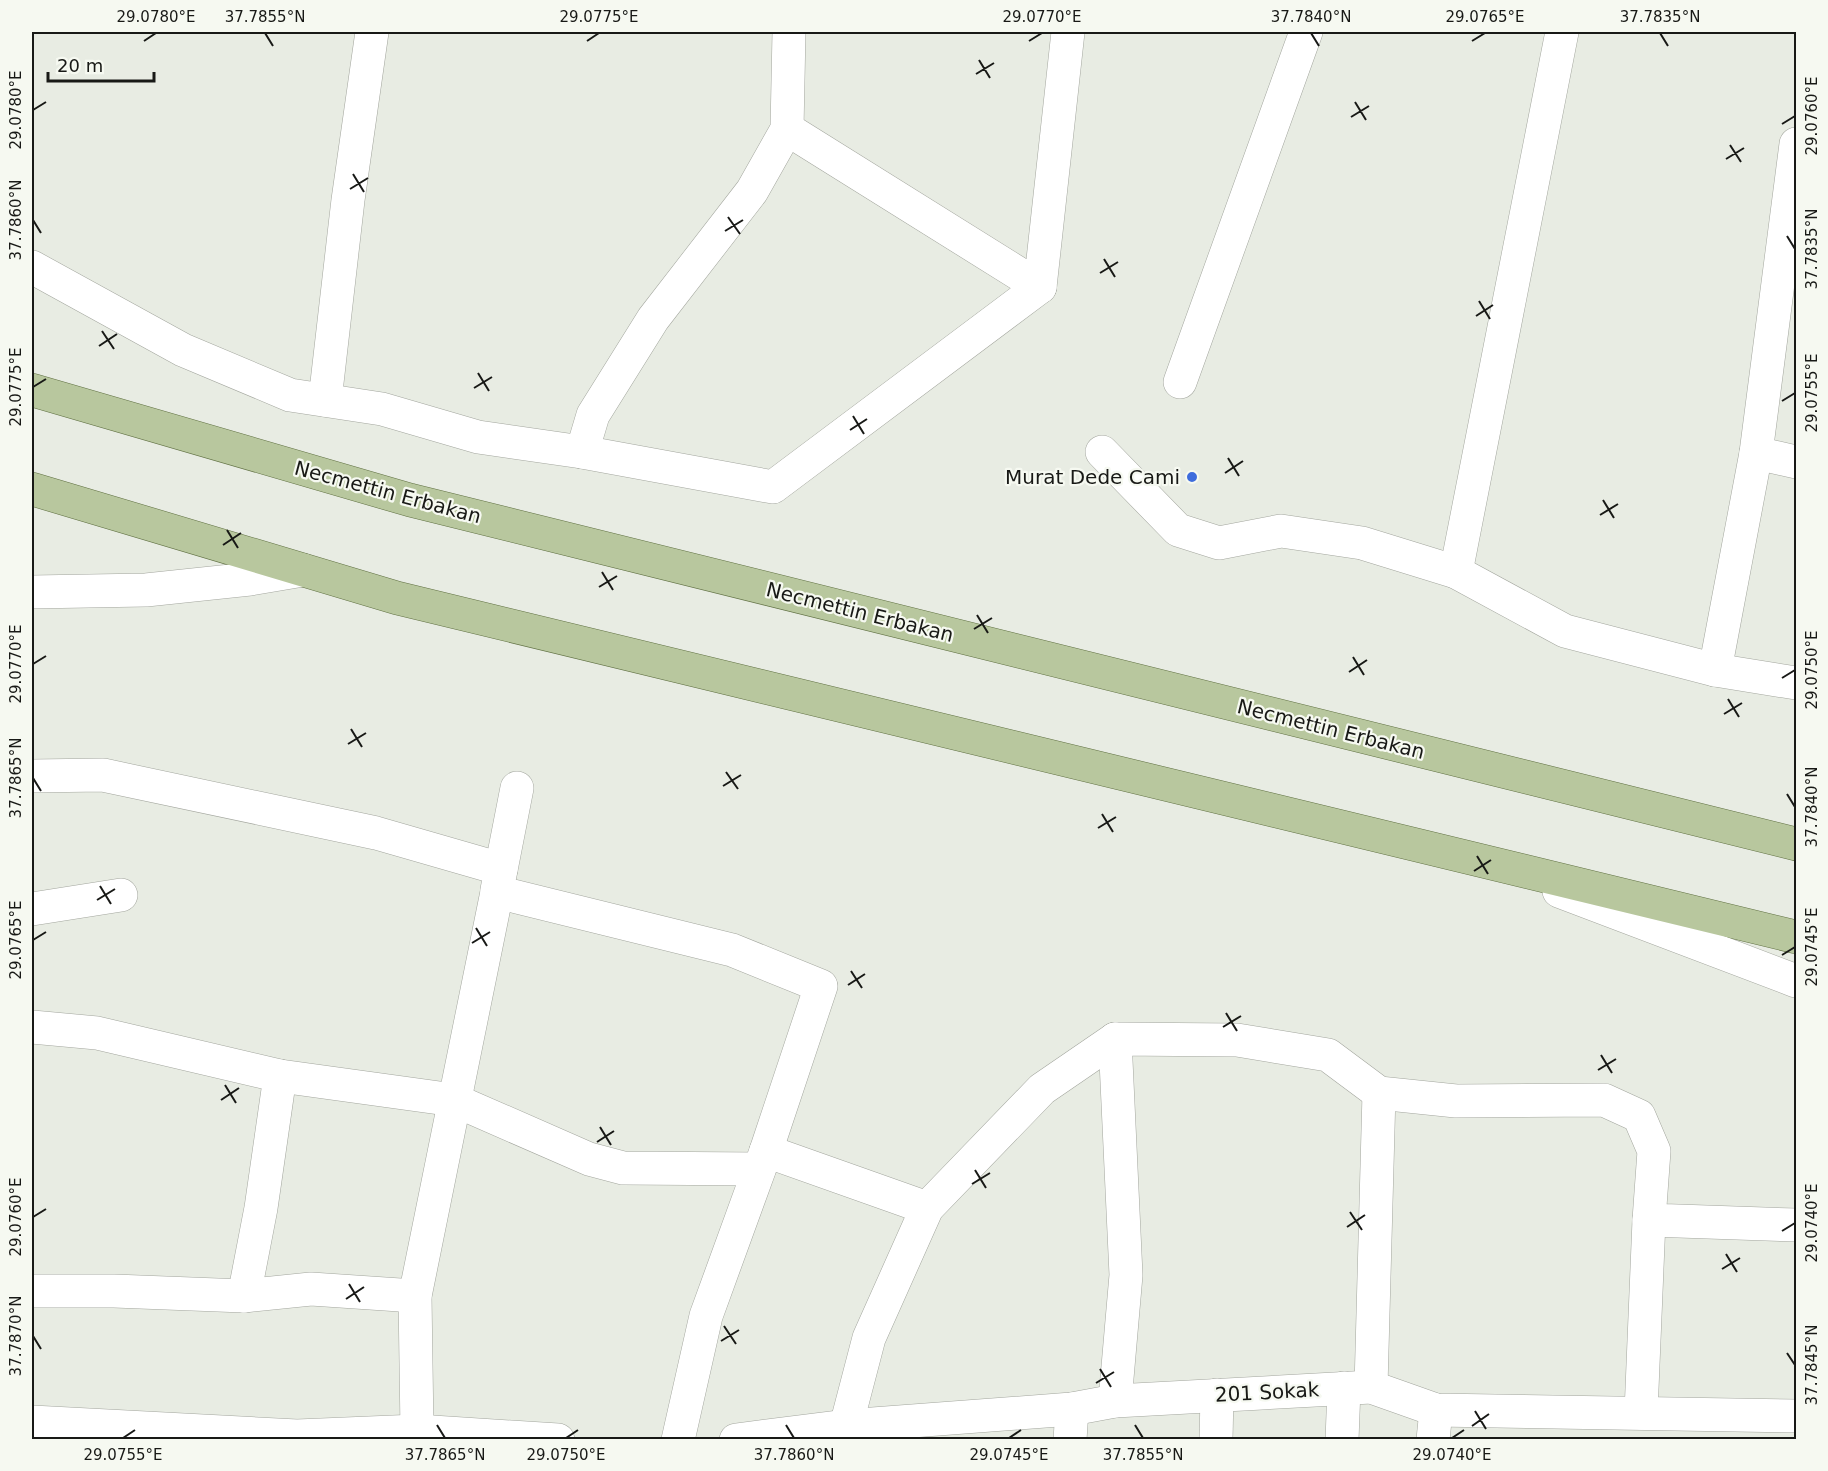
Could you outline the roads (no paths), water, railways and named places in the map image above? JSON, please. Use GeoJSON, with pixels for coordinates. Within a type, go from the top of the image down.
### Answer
{"type":"FeatureCollection","features":[{"type":"Feature","properties":{"kind":"main road","name":"Necmettin Erbakan"},"geometry":{"type":"LineString","coordinates":[[32,390],[410,500],[1797,844]]}},
{"type":"Feature","properties":{"kind":"main road"},"geometry":{"type":"LineString","coordinates":[[32,489],[397,598],[1797,937]]}},
{"type":"Feature","properties":{"kind":"street"},"geometry":{"type":"LineString","coordinates":[[325,400],[348,200],[372,32]]}},
{"type":"Feature","properties":{"kind":"street"},"geometry":{"type":"LineString","coordinates":[[582,452],[593,415],[653,318],[752,190],[787,129],[789,32]]}},
{"type":"Feature","properties":{"kind":"street"},"geometry":{"type":"LineString","coordinates":[[32,267],[183,350],[290,395],[382,409],[478,437],[582,452],[773,487],[1040,287],[1068,32]]}},
{"type":"Feature","properties":{"kind":"street"},"geometry":{"type":"LineString","coordinates":[[1180,382],[1306,32]]}},
{"type":"Feature","properties":{"kind":"street"},"geometry":{"type":"LineString","coordinates":[[1456,572],[1562,32]]}},
{"type":"Feature","properties":{"kind":"street"},"geometry":{"type":"LineString","coordinates":[[787,129],[1040,287]]}},
{"type":"Feature","properties":{"kind":"street"},"geometry":{"type":"LineString","coordinates":[[1715,670],[1756,453],[1797,144]]}},
{"type":"Feature","properties":{"kind":"street"},"geometry":{"type":"LineString","coordinates":[[1102,452],[1178,530],[1199,537],[1219,543],[1281,531],[1362,543],[1456,572],[1565,630],[1715,670],[1797,683]]}},
{"type":"Feature","properties":{"kind":"street"},"geometry":{"type":"LineString","coordinates":[[1756,453],[1797,462]]}},
{"type":"Feature","properties":{"kind":"street"},"geometry":{"type":"LineString","coordinates":[[32,592],[42,594],[146,590],[250,579],[303,570]]}},
{"type":"Feature","properties":{"kind":"street"},"geometry":{"type":"LineString","coordinates":[[32,776],[103,775],[376,833],[499,880],[732,950],[821,986],[706,1316],[678,1440]]}},
{"type":"Feature","properties":{"kind":"street"},"geometry":{"type":"LineString","coordinates":[[417,1431],[415,1296],[516,788]]}},
{"type":"Feature","properties":{"kind":"street"},"geometry":{"type":"LineString","coordinates":[[1479,860],[1797,981]]}},
{"type":"Feature","properties":{"kind":"street"},"geometry":{"type":"LineString","coordinates":[[32,909],[122,895]]}},
{"type":"Feature","properties":{"kind":"street"},"geometry":{"type":"LineString","coordinates":[[32,1027],[97,1033],[280,1076],[454,1100],[589,1159],[623,1168],[762,1160],[927,1208]]}},
{"type":"Feature","properties":{"kind":"street"},"geometry":{"type":"LineString","coordinates":[[1115,1039],[1126,1275],[1115,1401]]}},
{"type":"Feature","properties":{"kind":"street"},"geometry":{"type":"LineString","coordinates":[[846,1426],[869,1338],[927,1208],[1042,1089],[1115,1039],[1237,1040],[1328,1055],[1379,1093],[1456,1101],[1604,1101],[1639,1116],[1654,1151],[1641,1413]]}},
{"type":"Feature","properties":{"kind":"street"},"geometry":{"type":"LineString","coordinates":[[244,1296],[261,1208],[280,1076]]}},
{"type":"Feature","properties":{"kind":"street"},"geometry":{"type":"LineString","coordinates":[[1342,1440],[1357,1387],[1379,1093]]}},
{"type":"Feature","properties":{"kind":"street"},"geometry":{"type":"LineString","coordinates":[[1649,1220],[1797,1225]]}},
{"type":"Feature","properties":{"kind":"street"},"geometry":{"type":"LineString","coordinates":[[32,1291],[114,1291],[244,1296],[311,1288],[415,1296]]}},
{"type":"Feature","properties":{"kind":"street","name":"201 Sokak"},"geometry":{"type":"LineString","coordinates":[[736,1440],[846,1426],[1071,1424],[1115,1401],[1357,1387],[1434,1425],[1602,1426],[1641,1413],[1778,1424]]}},
{"type":"Feature","properties":{"kind":"street"},"geometry":{"type":"LineString","coordinates":[[1216,1395],[1216,1440]]}},
{"type":"Feature","properties":{"kind":"street"},"geometry":{"type":"LineString","coordinates":[[32,1422],[297,1438],[417,1431],[558,1440]]}},
{"type":"Feature","properties":{"kind":"place","name":"Murat Dede Cami"},"geometry":{"type":"Point","coordinates":[1192,477]}}]}
